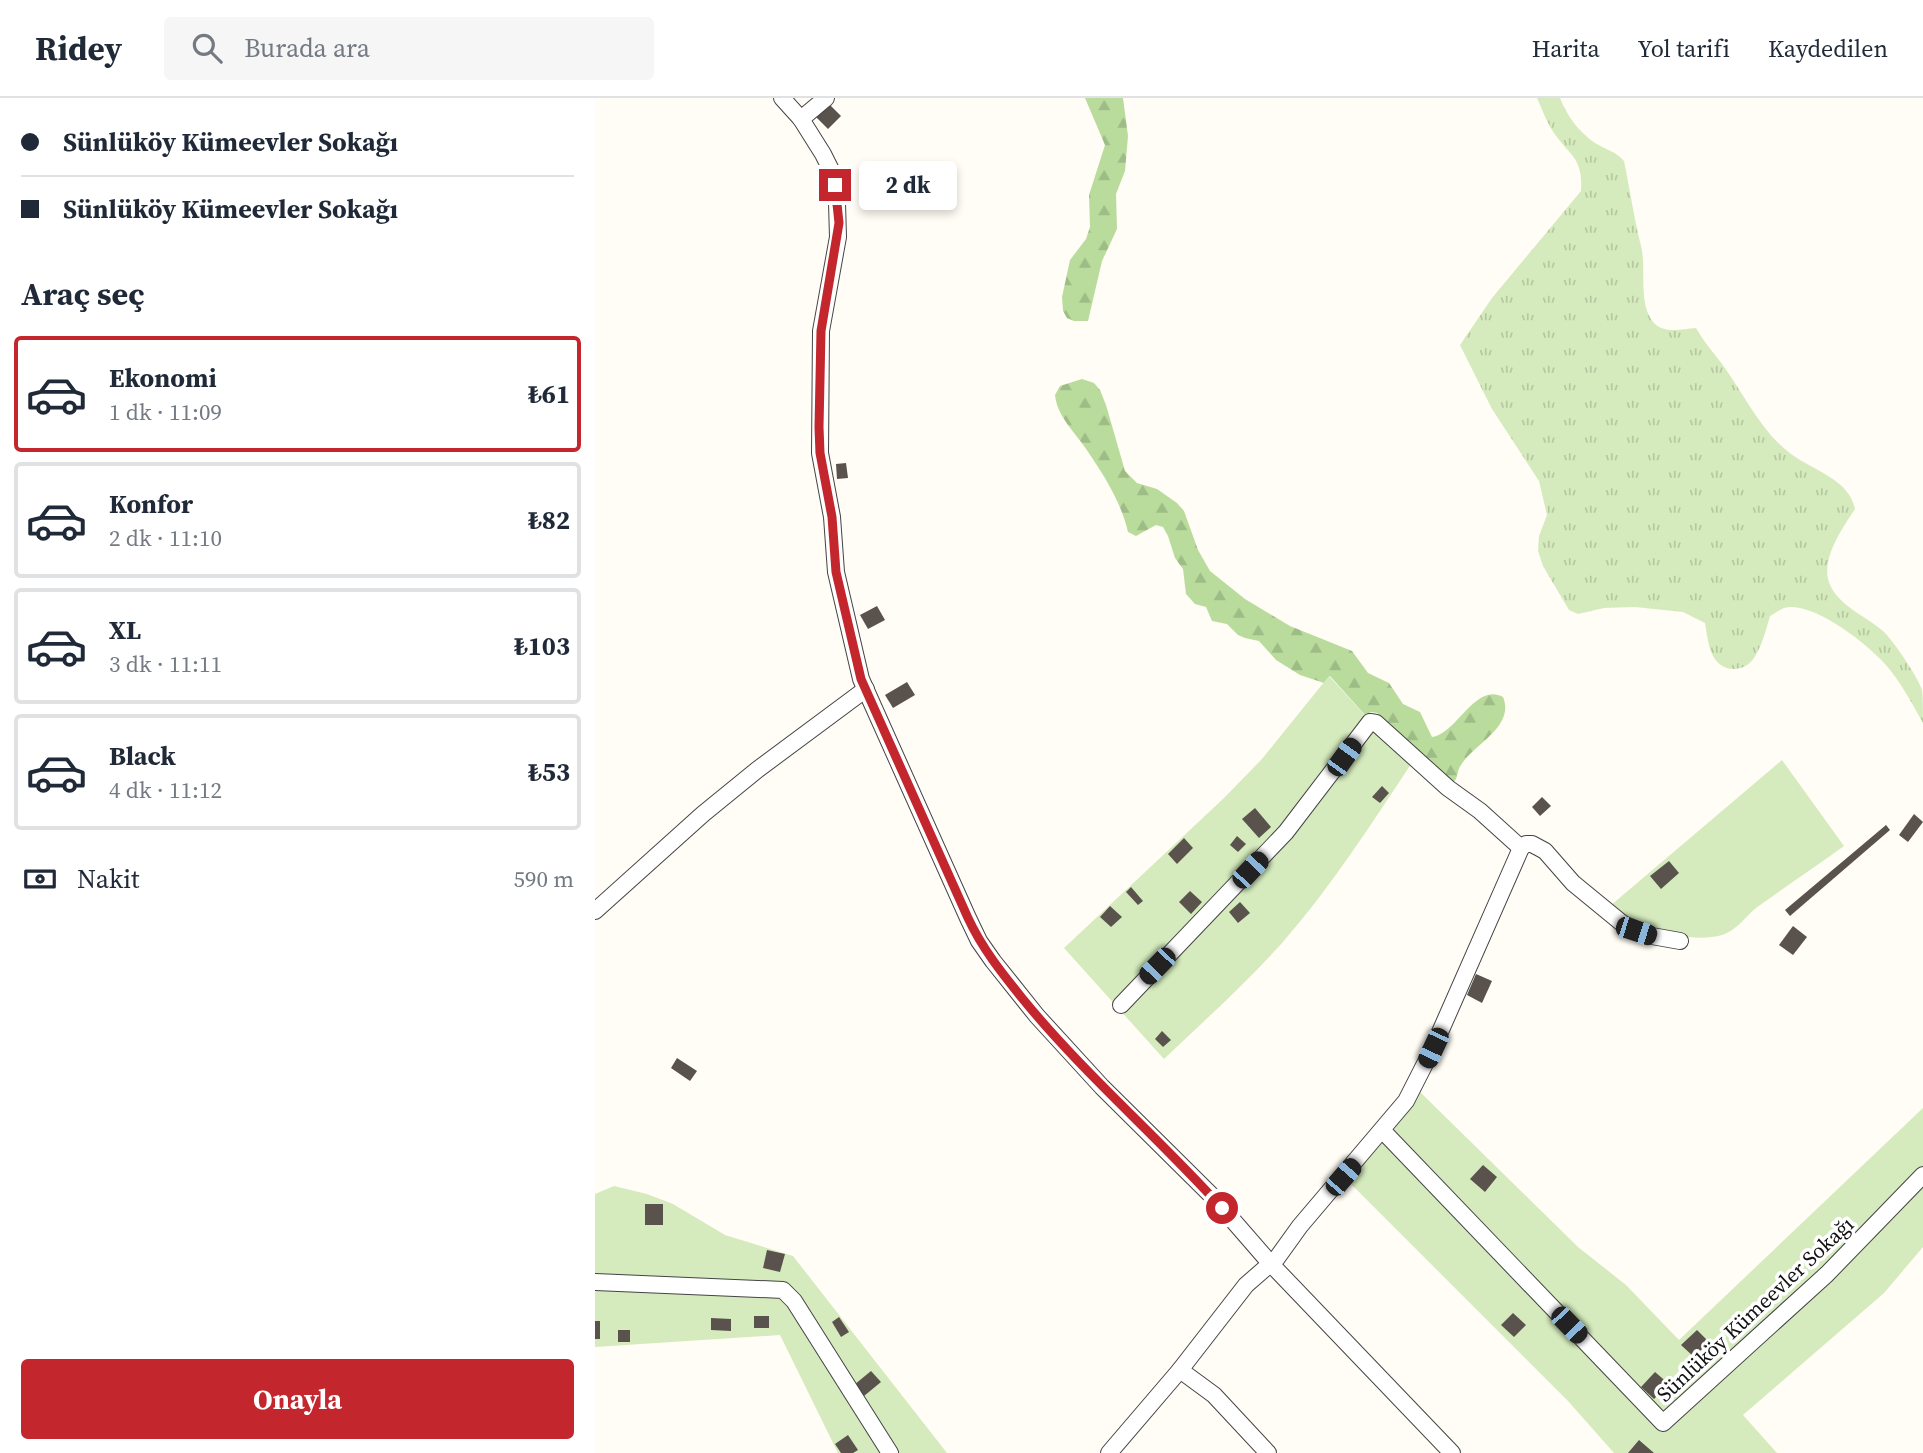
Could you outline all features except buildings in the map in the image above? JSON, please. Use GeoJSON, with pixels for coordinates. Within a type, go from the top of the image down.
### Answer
{"type":"FeatureCollection","features":[{"type":"Feature","properties":{"kind":"street"},"geometry":{"type":"LineString","coordinates":[[782,98],[801,119],[830,168],[837,204],[838,237],[821,331],[820,453],[832,517],[836,572],[861,679],[968,918],[993,961],[1056,1037],[1102,1087],[1210,1194],[1270,1264],[1452,1453]]}},
{"type":"Feature","properties":{"kind":"street"},"geometry":{"type":"LineString","coordinates":[[801,119],[826,98]]}},
{"type":"Feature","properties":{"kind":"street"},"geometry":{"type":"LineString","coordinates":[[595,911],[714,805],[866,689]]}},
{"type":"Feature","properties":{"kind":"street"},"geometry":{"type":"LineString","coordinates":[[1121,1004],[1286,832],[1370,722],[1379,725],[1448,788],[1480,811],[1521,848]]}},
{"type":"Feature","properties":{"kind":"street"},"geometry":{"type":"LineString","coordinates":[[1109,1453],[1180,1370],[1246,1284],[1270,1264],[1406,1101],[1424,1068],[1521,848],[1526,844],[1538,846],[1581,890],[1623,924],[1652,936],[1680,941]]}},
{"type":"Feature","properties":{"kind":"street","name":"Sünlüköy Kümeevler Sokağı"},"geometry":{"type":"LineString","coordinates":[[1382,1130],[1663,1423],[1827,1275],[1923,1175]]}},
{"type":"Feature","properties":{"kind":"street"},"geometry":{"type":"LineString","coordinates":[[595,1282],[783,1290],[794,1301],[890,1453]]}},
{"type":"Feature","properties":{"kind":"street"},"geometry":{"type":"LineString","coordinates":[[1180,1370],[1214,1395],[1268,1453]]}},
{"type":"Feature","properties":{"kind":"green space"},"geometry":{"type":"Polygon","coordinates":[[[1085,98],[1123,98],[1128,136],[1125,171],[1116,194],[1117,229],[1102,261],[1088,321],[1074,321],[1067,318],[1063,311],[1062,297],[1070,260],[1086,239],[1090,227],[1089,195],[1105,145],[1085,98]]]}},
{"type":"Feature","properties":{"kind":"green space"},"geometry":{"type":"Polygon","coordinates":[[[1537,98],[1560,98],[1570,117],[1584,134],[1624,161],[1643,255],[1644,297],[1649,316],[1655,324],[1669,330],[1696,328],[1780,445],[1846,490],[1855,509],[1831,551],[1828,579],[1837,596],[1883,631],[1905,659],[1922,690],[1923,723],[1896,678],[1877,656],[1853,635],[1809,611],[1796,607],[1784,608],[1770,616],[1762,643],[1754,658],[1745,666],[1733,669],[1722,666],[1713,656],[1705,623],[1683,612],[1635,607],[1604,608],[1578,614],[1569,610],[1543,566],[1538,551],[1539,536],[1547,515],[1539,481],[1492,409],[1460,345],[1492,298],[1581,191],[1578,164],[1551,129],[1537,98]]]}},
{"type":"Feature","properties":{"kind":"green space"},"geometry":{"type":"Polygon","coordinates":[[[1082,379],[1094,383],[1100,390],[1125,471],[1137,483],[1157,489],[1177,503],[1184,511],[1198,550],[1210,571],[1245,599],[1290,626],[1352,651],[1368,673],[1389,683],[1403,704],[1420,712],[1432,737],[1449,728],[1483,697],[1493,694],[1503,697],[1505,708],[1499,726],[1467,757],[1452,784],[1377,713],[1371,712],[1366,716],[1330,676],[1324,683],[1300,675],[1276,660],[1259,641],[1238,635],[1227,624],[1212,621],[1206,607],[1195,604],[1186,594],[1183,569],[1175,558],[1163,527],[1156,525],[1136,536],[1128,532],[1110,487],[1066,422],[1056,402],[1055,395],[1060,386],[1082,379]]]}},
{"type":"Feature","properties":{"kind":"green space"},"geometry":{"type":"Polygon","coordinates":[[[1329,676],[1374,725],[1413,761],[1351,854],[1300,922],[1254,973],[1164,1059],[1064,948],[1224,798],[1261,760],[1329,676]]]}},
{"type":"Feature","properties":{"kind":"green space"},"geometry":{"type":"Polygon","coordinates":[[[1782,760],[1844,846],[1722,935],[1694,938],[1663,932],[1648,927],[1610,906],[1782,760]]]}},
{"type":"Feature","properties":{"kind":"green space"},"geometry":{"type":"Polygon","coordinates":[[[1418,1090],[1578,1247],[1626,1285],[1679,1340],[1923,1108],[1923,1247],[1884,1293],[1743,1415],[1777,1453],[1614,1453],[1568,1401],[1350,1183],[1418,1090]]]}},
{"type":"Feature","properties":{"kind":"green space"},"geometry":{"type":"Polygon","coordinates":[[[614,1186],[673,1204],[725,1235],[793,1256],[947,1453],[838,1453],[780,1335],[595,1347],[595,1194],[614,1186]]]}},
{"type":"Feature","properties":{"kind":"route"},"geometry":{"type":"LineString","coordinates":[[835,185],[839,223],[821,331],[820,453],[832,517],[836,572],[861,679],[968,918],[993,961],[1037,1016],[1102,1087],[1222,1208]]}}]}
